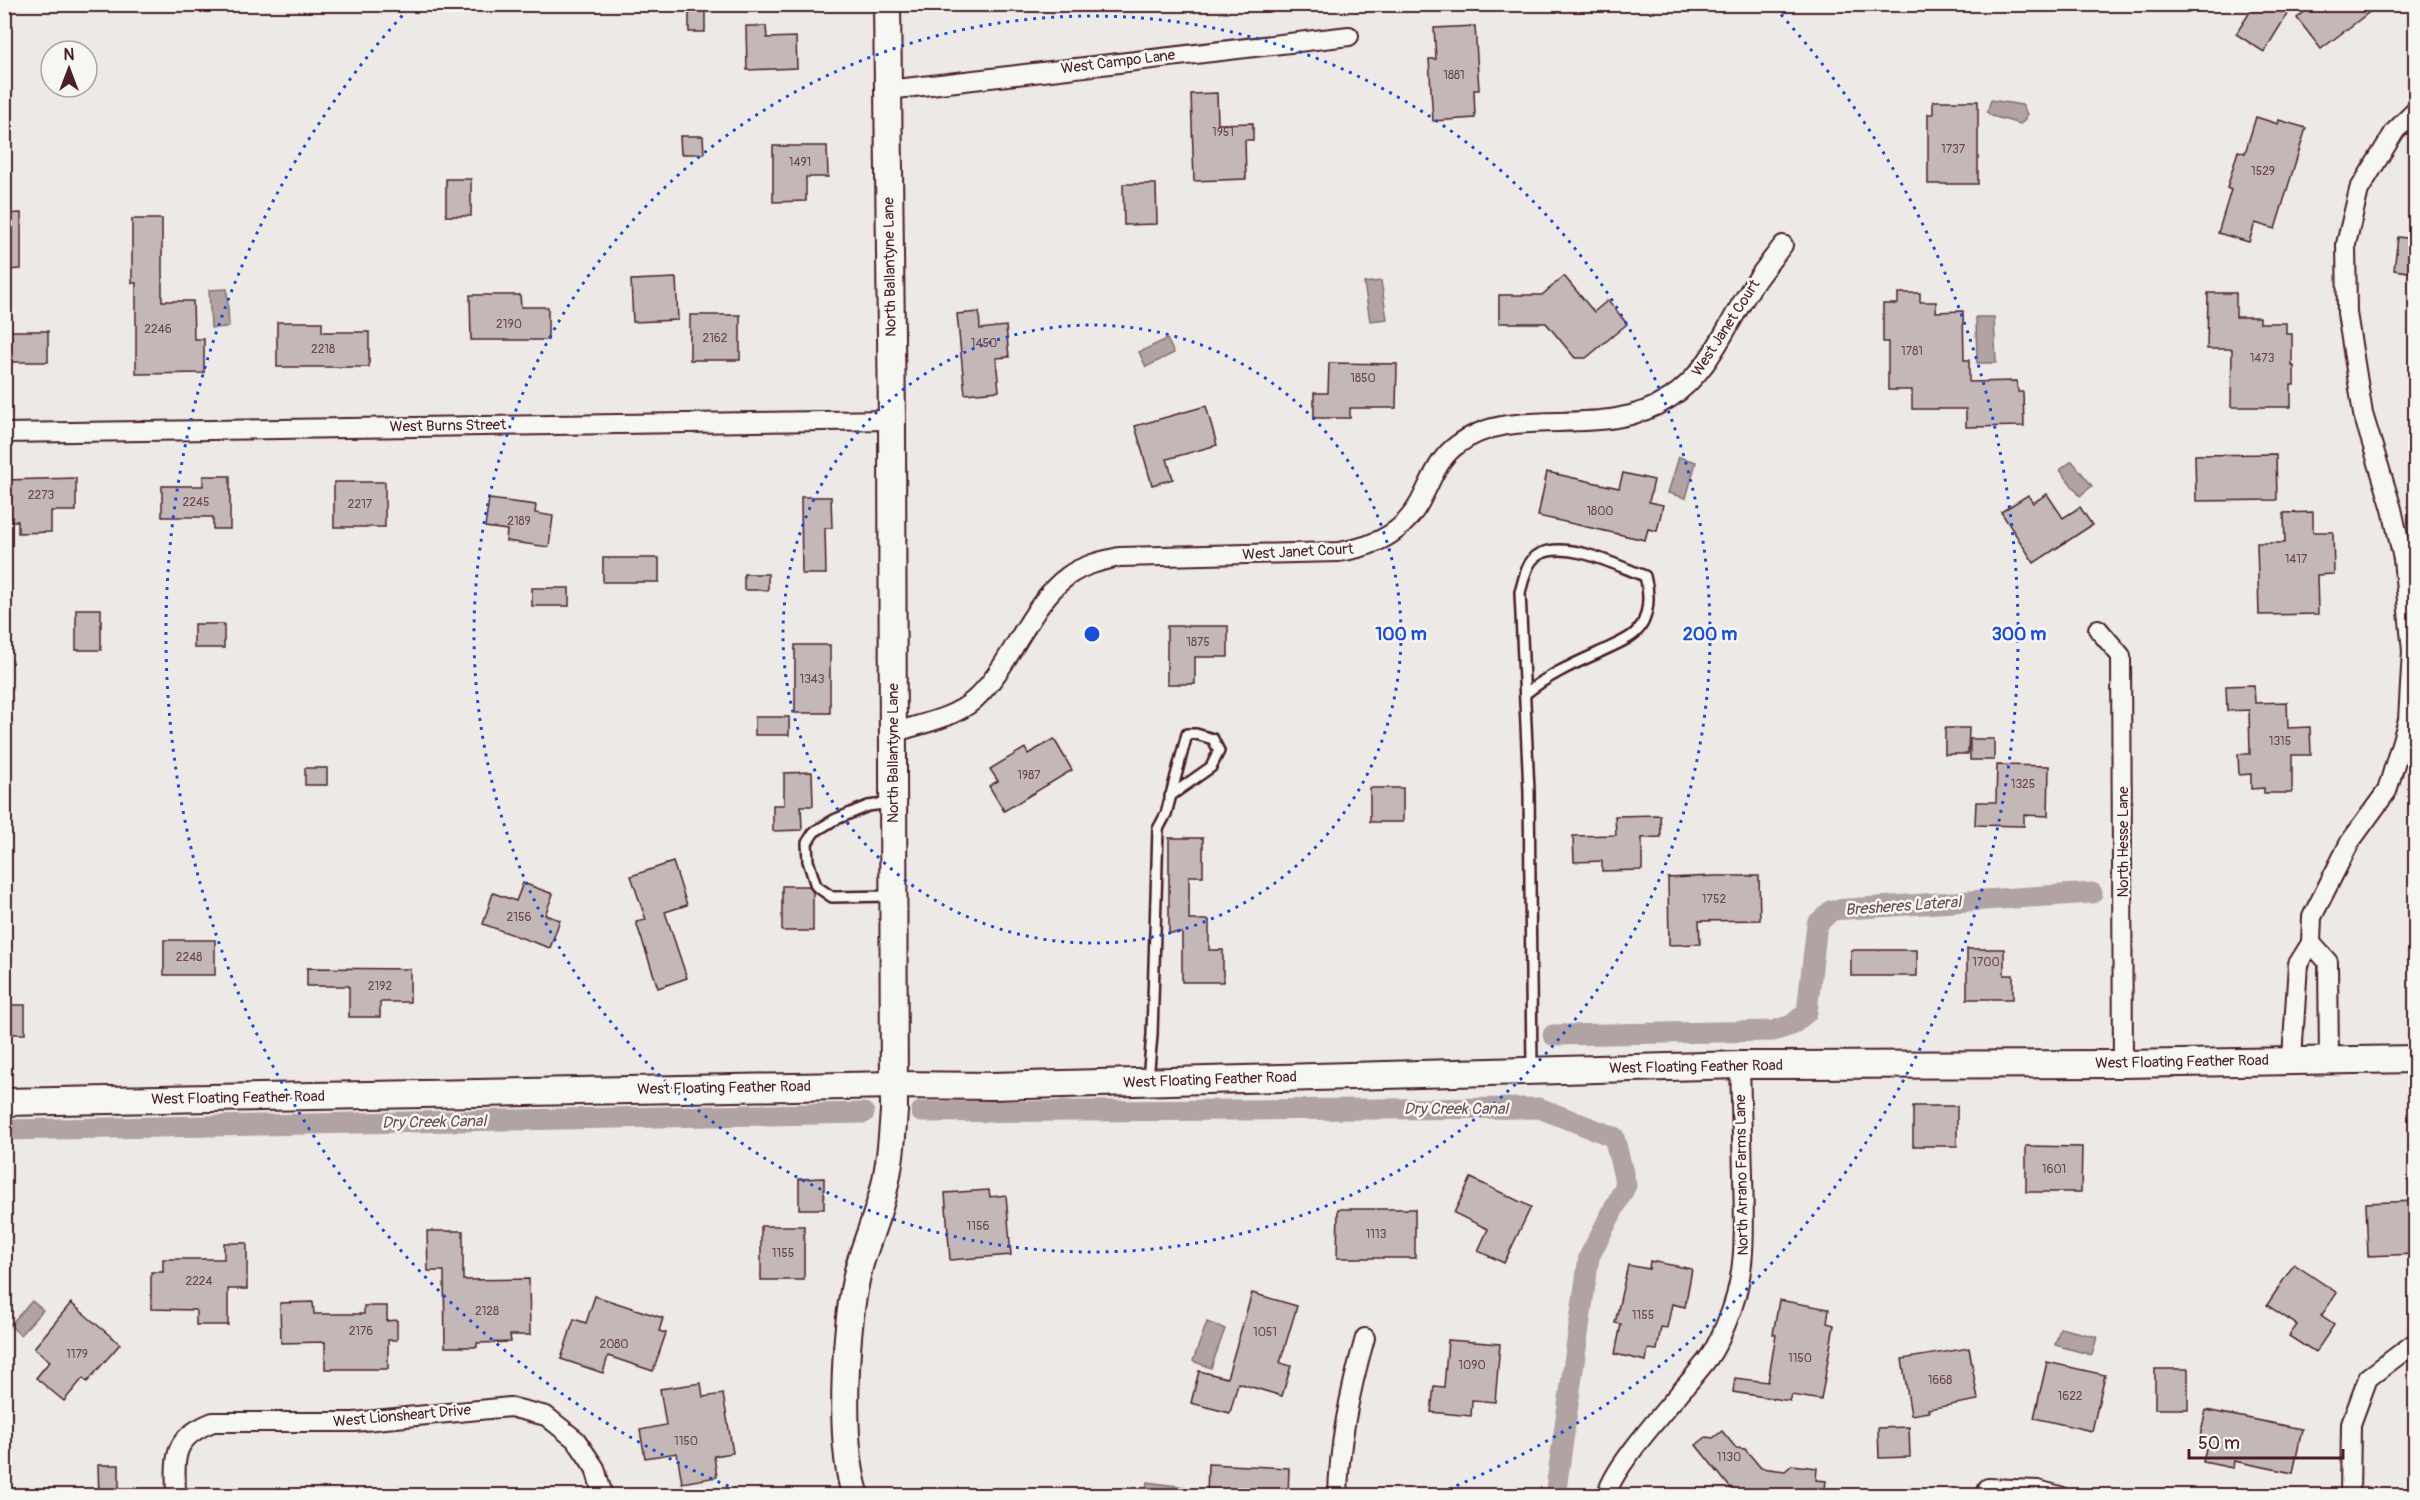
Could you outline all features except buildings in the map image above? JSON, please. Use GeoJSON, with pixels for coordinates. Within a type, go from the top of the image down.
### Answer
{"type":"FeatureCollection","features":[{"type":"Feature","properties":{"kind":"main road","name":"North Ballantyne Lane"},"geometry":{"type":"LineString","coordinates":[[856,1496],[849,1476],[846,1446],[847,1370],[851,1321],[859,1267],[883,1193],[888,1166],[894,1085],[892,420],[887,4]]}},
{"type":"Feature","properties":{"kind":"main road","name":"West Floating Feather Road"},"geometry":{"type":"LineString","coordinates":[[4,1102],[894,1085],[993,1086],[1740,1065],[2123,1064],[2292,1059],[2415,1059]]}},
{"type":"Feature","properties":{"kind":"street","name":"West Campo Lane"},"geometry":{"type":"LineString","coordinates":[[888,90],[1349,36]]}},
{"type":"Feature","properties":{"kind":"street"},"geometry":{"type":"LineString","coordinates":[[2292,1059],[2298,964],[2312,943],[2312,917],[2350,842],[2387,791],[2408,720],[2412,651],[2403,559],[2392,509],[2363,414],[2347,313],[2346,244],[2359,190],[2395,131],[2415,110]]}},
{"type":"Feature","properties":{"kind":"street","name":"West Janet Court"},"geometry":{"type":"LineString","coordinates":[[893,733],[949,715],[972,702],[993,679],[1045,600],[1067,576],[1095,562],[1119,557],[1339,552],[1364,549],[1386,538],[1408,519],[1423,497],[1436,468],[1455,446],[1480,431],[1505,425],[1623,419],[1648,411],[1671,398],[1692,381],[1712,354],[1748,292],[1783,245]]}},
{"type":"Feature","properties":{"kind":"street","name":"West Burns Street"},"geometry":{"type":"LineString","coordinates":[[4,433],[892,420]]}},
{"type":"Feature","properties":{"kind":"street","name":"North Hesse Lane"},"geometry":{"type":"LineString","coordinates":[[2098,628],[2121,656],[2123,1064]]}},
{"type":"Feature","properties":{"kind":"street"},"geometry":{"type":"LineString","coordinates":[[2312,943],[2328,962],[2329,1059]]}},
{"type":"Feature","properties":{"kind":"street","name":"North Arrano Farms Lane"},"geometry":{"type":"LineString","coordinates":[[1607,1496],[1614,1475],[1708,1358],[1736,1299],[1743,1268],[1744,1230],[1740,1065]]}},
{"type":"Feature","properties":{"kind":"street"},"geometry":{"type":"LineString","coordinates":[[1338,1496],[1341,1447],[1347,1405],[1365,1338]]}},
{"type":"Feature","properties":{"kind":"street"},"geometry":{"type":"LineString","coordinates":[[2350,1496],[2351,1424],[2368,1378],[2413,1344]]}},
{"type":"Feature","properties":{"kind":"street","name":"West Lionsheart Drive"},"geometry":{"type":"LineString","coordinates":[[176,1496],[175,1462],[186,1436],[213,1422],[354,1422],[510,1407],[546,1416],[576,1440],[595,1468],[603,1496]]}},
{"type":"Feature","properties":{"kind":"street"},"geometry":{"type":"LineString","coordinates":[[1988,1488],[2038,1490],[2060,1496]]}},
{"type":"Feature","properties":{"kind":"lane"},"geometry":{"type":"LineString","coordinates":[[1525,694],[1544,679],[1636,633],[1645,617],[1648,603],[1645,576],[1576,551],[1554,551],[1537,556],[1528,567],[1520,592],[1529,791],[1532,1072]]}},
{"type":"Feature","properties":{"kind":"lane"},"geometry":{"type":"LineString","coordinates":[[1148,1082],[1152,1035],[1158,829],[1166,814],[1170,796],[1187,734],[1212,739],[1219,751],[1211,767],[1170,796]]}},
{"type":"Feature","properties":{"kind":"lane"},"geometry":{"type":"LineString","coordinates":[[893,803],[868,806],[834,820],[814,832],[807,843],[808,861],[816,886],[832,897],[893,896]]}},
{"type":"Feature","properties":{"kind":"shaded area"},"geometry":{"type":"Polygon","coordinates":[[[1991,100],[2022,105],[2027,114],[2024,121],[2020,124],[1992,116],[1987,112],[1991,100]]]}},
{"type":"Feature","properties":{"kind":"shaded area"},"geometry":{"type":"Polygon","coordinates":[[[1381,281],[1387,319],[1370,321],[1364,283],[1381,281]]]}},
{"type":"Feature","properties":{"kind":"shaded area"},"geometry":{"type":"Polygon","coordinates":[[[227,289],[229,327],[211,328],[209,290],[227,289]]]}},
{"type":"Feature","properties":{"kind":"shaded area"},"geometry":{"type":"Polygon","coordinates":[[[1976,317],[1994,317],[1996,363],[1977,363],[1976,317]]]}},
{"type":"Feature","properties":{"kind":"shaded area"},"geometry":{"type":"Polygon","coordinates":[[[1167,339],[1174,353],[1146,367],[1139,352],[1167,339]]]}},
{"type":"Feature","properties":{"kind":"shaded area"},"geometry":{"type":"Polygon","coordinates":[[[1679,457],[1696,462],[1686,498],[1668,493],[1679,457]]]}},
{"type":"Feature","properties":{"kind":"shaded area"},"geometry":{"type":"Polygon","coordinates":[[[2072,461],[2092,486],[2080,496],[2060,470],[2072,461]]]}},
{"type":"Feature","properties":{"kind":"shaded area"},"geometry":{"type":"Polygon","coordinates":[[[32,1301],[43,1310],[20,1335],[10,1325],[32,1301]]]}},
{"type":"Feature","properties":{"kind":"shaded area"},"geometry":{"type":"Polygon","coordinates":[[[1207,1322],[1225,1329],[1211,1368],[1193,1361],[1207,1322]]]}},
{"type":"Feature","properties":{"kind":"shaded area"},"geometry":{"type":"Polygon","coordinates":[[[2060,1328],[2097,1337],[2092,1355],[2055,1345],[2060,1328]]]}},
{"type":"Feature","properties":{"kind":"shaded area"},"geometry":{"type":"Polygon","coordinates":[[[1147,1482],[1184,1487],[1183,1495],[1145,1495],[1147,1482]]]}},
{"type":"Feature","properties":{"kind":"waterway","name":"Bresheres Lateral"},"geometry":{"type":"LineString","coordinates":[[1553,1035],[1773,1031],[1792,1025],[1807,1012],[1817,924],[1832,910],[2092,893]]}},
{"type":"Feature","properties":{"kind":"waterway","name":"Dry Creek Canal"},"geometry":{"type":"LineString","coordinates":[[921,1112],[1539,1108],[1614,1137],[1626,1185],[1589,1257],[1555,1496]]}},
{"type":"Feature","properties":{"kind":"waterway","name":"Dry Creek Canal"},"geometry":{"type":"LineString","coordinates":[[4,1130],[864,1113]]}}]}
